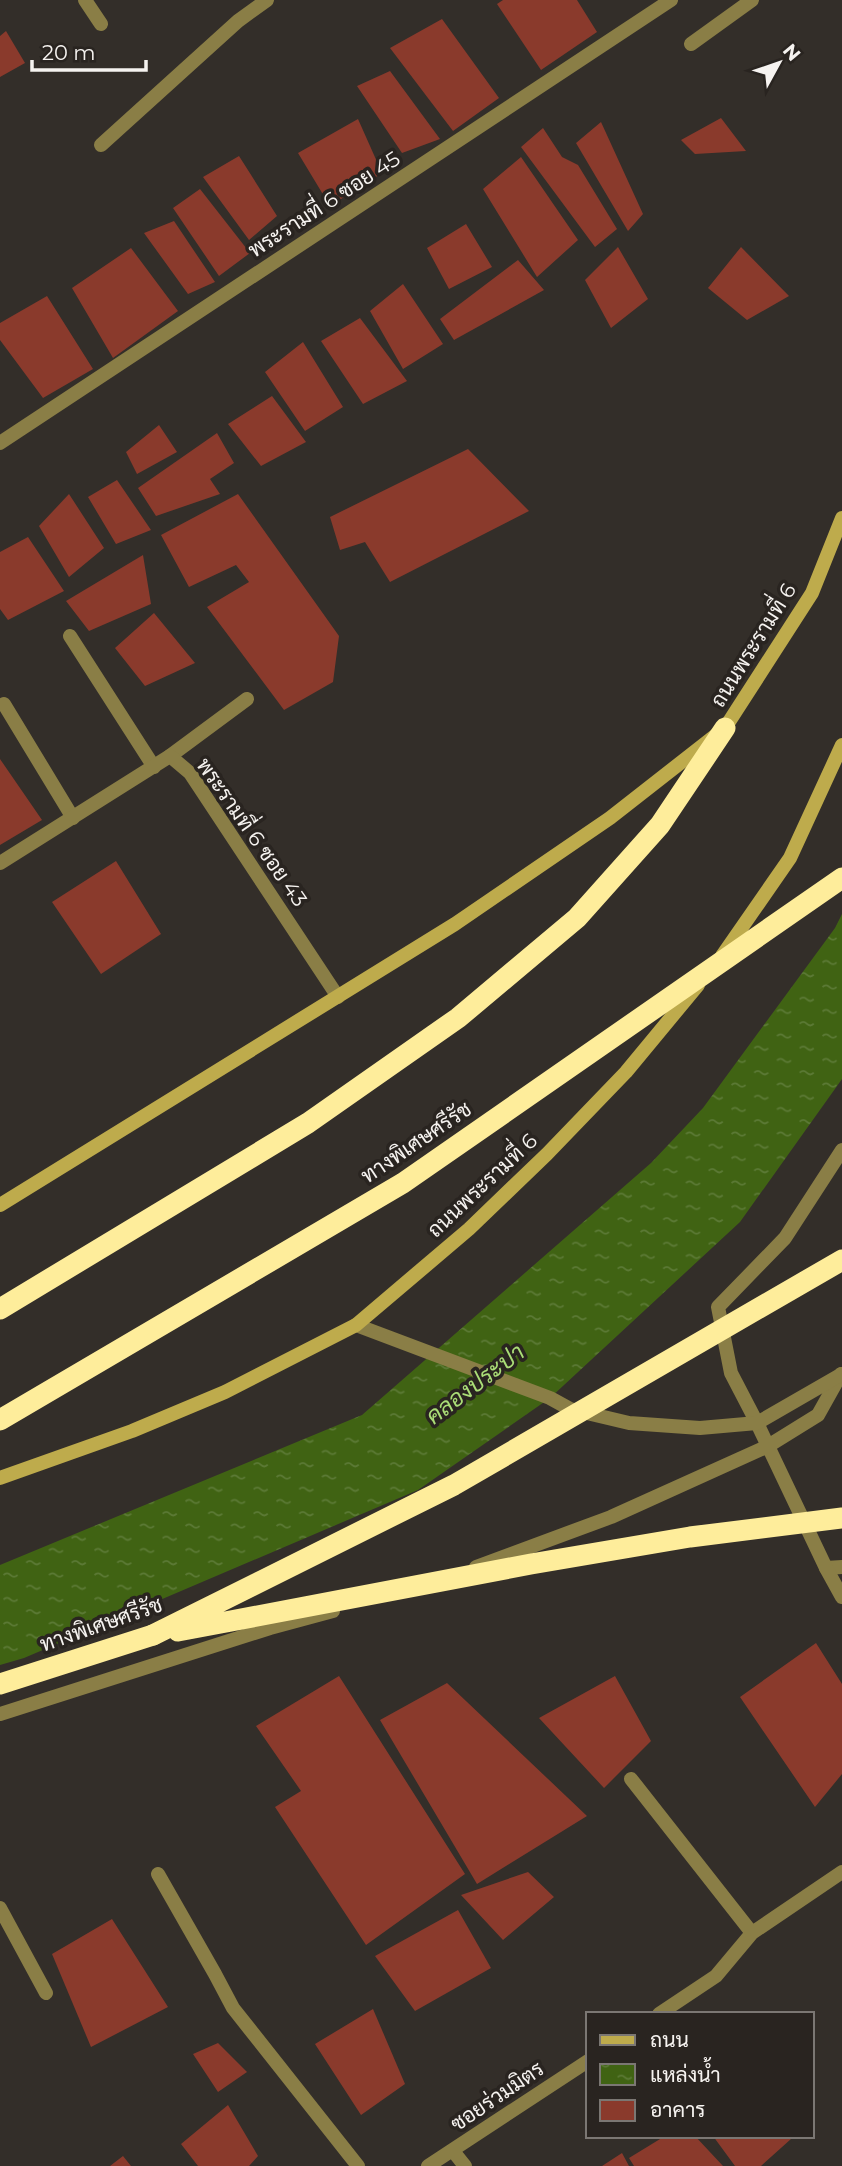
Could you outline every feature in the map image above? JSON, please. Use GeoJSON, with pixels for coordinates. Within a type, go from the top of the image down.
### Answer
{"type":"FeatureCollection","features":[{"type":"Feature","properties":{"kind":"highway"},"geometry":{"type":"LineString","coordinates":[[0,1309],[308,1123],[458,1018],[577,918],[660,825],[725,728]]}},
{"type":"Feature","properties":{"kind":"highway","name":"ทางพิเศษศรีรัช"},"geometry":{"type":"LineString","coordinates":[[0,1420],[402,1183],[842,878]]}},
{"type":"Feature","properties":{"kind":"highway","name":"ทางพิเศษศรีรัช"},"geometry":{"type":"LineString","coordinates":[[0,1684],[153,1635],[454,1485],[842,1260]]}},
{"type":"Feature","properties":{"kind":"highway"},"geometry":{"type":"LineString","coordinates":[[153,1635],[690,1537],[842,1518]]}},
{"type":"Feature","properties":{"kind":"main road","name":"ถนนพระรามที่ 6"},"geometry":{"type":"LineString","coordinates":[[0,1205],[455,925],[599,826],[725,728],[812,593],[842,518]]}},
{"type":"Feature","properties":{"kind":"main road","name":"ถนนพระรามที่ 6"},"geometry":{"type":"LineString","coordinates":[[0,1478],[132,1431],[225,1392],[356,1325],[469,1229],[547,1154],[626,1072],[721,957],[790,858],[842,745]]}},
{"type":"Feature","properties":{"kind":"street"},"geometry":{"type":"LineString","coordinates":[[85,0],[101,24]]}},
{"type":"Feature","properties":{"kind":"street"},"geometry":{"type":"LineString","coordinates":[[101,145],[238,21],[267,0]]}},
{"type":"Feature","properties":{"kind":"street","name":"พระรามที่ 6 ซอย 45"},"geometry":{"type":"LineString","coordinates":[[0,443],[670,0]]}},
{"type":"Feature","properties":{"kind":"street"},"geometry":{"type":"LineString","coordinates":[[691,44],[752,0]]}},
{"type":"Feature","properties":{"kind":"street"},"geometry":{"type":"LineString","coordinates":[[70,636],[154,767]]}},
{"type":"Feature","properties":{"kind":"street"},"geometry":{"type":"LineString","coordinates":[[170,756],[247,699]]}},
{"type":"Feature","properties":{"kind":"street"},"geometry":{"type":"LineString","coordinates":[[4,704],[73,818]]}},
{"type":"Feature","properties":{"kind":"street","name":"พระรามที่ 6 ซอย 43"},"geometry":{"type":"LineString","coordinates":[[0,863],[170,756],[190,773],[338,997]]}},
{"type":"Feature","properties":{"kind":"street"},"geometry":{"type":"LineString","coordinates":[[842,1150],[785,1238],[718,1307],[731,1373],[842,1597]]}},
{"type":"Feature","properties":{"kind":"street"},"geometry":{"type":"LineString","coordinates":[[356,1325],[550,1398],[570,1409],[629,1423],[700,1428],[757,1423],[842,1374]]}},
{"type":"Feature","properties":{"kind":"street"},"geometry":{"type":"LineString","coordinates":[[0,1714],[270,1628],[439,1581],[611,1517],[768,1446],[818,1415],[842,1374]]}},
{"type":"Feature","properties":{"kind":"street"},"geometry":{"type":"LineString","coordinates":[[826,1568],[842,1567]]}},
{"type":"Feature","properties":{"kind":"street"},"geometry":{"type":"LineString","coordinates":[[631,1779],[752,1933]]}},
{"type":"Feature","properties":{"kind":"street"},"geometry":{"type":"LineString","coordinates":[[662,2012],[716,1976],[752,1933],[842,1872]]}},
{"type":"Feature","properties":{"kind":"street"},"geometry":{"type":"LineString","coordinates":[[158,1874],[233,2008],[358,2166]]}},
{"type":"Feature","properties":{"kind":"street"},"geometry":{"type":"LineString","coordinates":[[0,1908],[46,1993]]}},
{"type":"Feature","properties":{"kind":"street","name":"ซอยร่วมมิตร"},"geometry":{"type":"LineString","coordinates":[[428,2166],[586,2062]]}},
{"type":"Feature","properties":{"kind":"street"},"geometry":{"type":"LineString","coordinates":[[453,2151],[465,2166]]}},
{"type":"Feature","properties":{"kind":"water","name":"คลองประปา"},"geometry":{"type":"Polygon","coordinates":[[[842,914],[842,1079],[740,1222],[550,1398],[418,1490],[24,1658],[0,1665],[0,1565],[362,1415],[651,1163],[703,1108],[835,928],[842,914]]]}},
{"type":"Feature","properties":{"kind":"building"},"geometry":{"type":"Polygon","coordinates":[[[503,0],[577,0],[597,32],[541,70],[497,4],[503,0]]]}},
{"type":"Feature","properties":{"kind":"building"},"geometry":{"type":"Polygon","coordinates":[[[442,19],[499,98],[453,131],[390,48],[442,19]]]}},
{"type":"Feature","properties":{"kind":"building"},"geometry":{"type":"Polygon","coordinates":[[[6,31],[25,63],[0,77],[0,36],[6,31]]]}},
{"type":"Feature","properties":{"kind":"building"},"geometry":{"type":"Polygon","coordinates":[[[390,71],[440,139],[402,153],[357,86],[390,71]]]}},
{"type":"Feature","properties":{"kind":"building"},"geometry":{"type":"Polygon","coordinates":[[[721,118],[746,151],[695,154],[681,140],[721,118]]]}},
{"type":"Feature","properties":{"kind":"building"},"geometry":{"type":"Polygon","coordinates":[[[358,119],[382,173],[330,206],[298,153],[358,119]]]}},
{"type":"Feature","properties":{"kind":"building"},"geometry":{"type":"Polygon","coordinates":[[[601,122],[643,214],[628,231],[576,143],[601,122]]]}},
{"type":"Feature","properties":{"kind":"building"},"geometry":{"type":"Polygon","coordinates":[[[543,128],[562,157],[578,165],[617,229],[595,247],[521,147],[543,128]]]}},
{"type":"Feature","properties":{"kind":"building"},"geometry":{"type":"Polygon","coordinates":[[[239,156],[277,216],[249,240],[203,177],[239,156]]]}},
{"type":"Feature","properties":{"kind":"building"},"geometry":{"type":"Polygon","coordinates":[[[521,157],[578,240],[537,277],[483,189],[521,157]]]}},
{"type":"Feature","properties":{"kind":"building"},"geometry":{"type":"Polygon","coordinates":[[[200,189],[250,253],[219,276],[173,208],[200,189]]]}},
{"type":"Feature","properties":{"kind":"building"},"geometry":{"type":"Polygon","coordinates":[[[174,221],[215,282],[188,294],[144,233],[174,221]]]}},
{"type":"Feature","properties":{"kind":"building"},"geometry":{"type":"Polygon","coordinates":[[[466,224],[492,267],[449,289],[427,248],[466,224]]]}},
{"type":"Feature","properties":{"kind":"building"},"geometry":{"type":"Polygon","coordinates":[[[618,247],[648,299],[611,328],[585,280],[618,247]]]}},
{"type":"Feature","properties":{"kind":"building"},"geometry":{"type":"Polygon","coordinates":[[[741,247],[789,296],[747,320],[708,288],[741,247]]]}},
{"type":"Feature","properties":{"kind":"building"},"geometry":{"type":"Polygon","coordinates":[[[131,248],[178,311],[113,358],[72,288],[131,248]]]}},
{"type":"Feature","properties":{"kind":"building"},"geometry":{"type":"Polygon","coordinates":[[[518,260],[544,290],[454,340],[440,319],[518,260]]]}},
{"type":"Feature","properties":{"kind":"building"},"geometry":{"type":"Polygon","coordinates":[[[403,284],[443,344],[403,369],[370,311],[403,284]]]}},
{"type":"Feature","properties":{"kind":"building"},"geometry":{"type":"Polygon","coordinates":[[[47,296],[93,369],[43,398],[0,340],[0,323],[47,296]]]}},
{"type":"Feature","properties":{"kind":"building"},"geometry":{"type":"Polygon","coordinates":[[[360,318],[407,381],[363,404],[321,341],[360,318]]]}},
{"type":"Feature","properties":{"kind":"building"},"geometry":{"type":"Polygon","coordinates":[[[303,342],[343,407],[305,431],[265,372],[303,342]]]}},
{"type":"Feature","properties":{"kind":"building"},"geometry":{"type":"Polygon","coordinates":[[[272,396],[306,442],[261,466],[228,424],[272,396]]]}},
{"type":"Feature","properties":{"kind":"building"},"geometry":{"type":"Polygon","coordinates":[[[159,425],[177,452],[137,474],[126,452],[159,425]]]}},
{"type":"Feature","properties":{"kind":"building"},"geometry":{"type":"Polygon","coordinates":[[[217,433],[234,463],[210,479],[220,494],[156,516],[138,488],[217,433]]]}},
{"type":"Feature","properties":{"kind":"building"},"geometry":{"type":"Polygon","coordinates":[[[468,449],[529,511],[390,582],[365,542],[340,550],[330,517],[468,449]]]}},
{"type":"Feature","properties":{"kind":"building"},"geometry":{"type":"Polygon","coordinates":[[[117,480],[151,530],[116,544],[88,497],[117,480]]]}},
{"type":"Feature","properties":{"kind":"building"},"geometry":{"type":"Polygon","coordinates":[[[69,494],[104,548],[69,577],[39,526],[69,494]]]}},
{"type":"Feature","properties":{"kind":"building"},"geometry":{"type":"Polygon","coordinates":[[[238,494],[339,636],[333,682],[284,710],[207,607],[249,582],[236,565],[189,587],[161,535],[238,494]]]}},
{"type":"Feature","properties":{"kind":"building"},"geometry":{"type":"Polygon","coordinates":[[[28,537],[64,591],[8,620],[0,609],[0,552],[28,537]]]}},
{"type":"Feature","properties":{"kind":"building"},"geometry":{"type":"Polygon","coordinates":[[[143,555],[151,604],[89,631],[66,601],[143,555]]]}},
{"type":"Feature","properties":{"kind":"building"},"geometry":{"type":"Polygon","coordinates":[[[154,613],[195,663],[145,686],[115,648],[154,613]]]}},
{"type":"Feature","properties":{"kind":"building"},"geometry":{"type":"Polygon","coordinates":[[[0,759],[42,820],[0,845],[0,759]]]}},
{"type":"Feature","properties":{"kind":"building"},"geometry":{"type":"Polygon","coordinates":[[[116,861],[161,934],[101,974],[52,902],[116,861]]]}},
{"type":"Feature","properties":{"kind":"building"},"geometry":{"type":"Polygon","coordinates":[[[816,1643],[842,1684],[842,1774],[815,1807],[740,1697],[816,1643]]]}},
{"type":"Feature","properties":{"kind":"building"},"geometry":{"type":"Polygon","coordinates":[[[339,1676],[465,1874],[366,1945],[275,1807],[301,1791],[256,1726],[339,1676]]]}},
{"type":"Feature","properties":{"kind":"building"},"geometry":{"type":"Polygon","coordinates":[[[615,1676],[651,1741],[604,1788],[539,1718],[615,1676]]]}},
{"type":"Feature","properties":{"kind":"building"},"geometry":{"type":"Polygon","coordinates":[[[447,1683],[587,1816],[477,1884],[380,1720],[447,1683]]]}},
{"type":"Feature","properties":{"kind":"building"},"geometry":{"type":"Polygon","coordinates":[[[528,1872],[554,1897],[503,1940],[461,1895],[528,1872]]]}},
{"type":"Feature","properties":{"kind":"building"},"geometry":{"type":"Polygon","coordinates":[[[458,1910],[491,1968],[415,2011],[375,1956],[458,1910]]]}},
{"type":"Feature","properties":{"kind":"building"},"geometry":{"type":"Polygon","coordinates":[[[112,1919],[168,2007],[91,2047],[52,1954],[112,1919]]]}},
{"type":"Feature","properties":{"kind":"building"},"geometry":{"type":"Polygon","coordinates":[[[373,2009],[405,2084],[361,2115],[315,2044],[373,2009]]]}},
{"type":"Feature","properties":{"kind":"building"},"geometry":{"type":"Polygon","coordinates":[[[218,2043],[247,2072],[218,2092],[193,2054],[218,2043]]]}},
{"type":"Feature","properties":{"kind":"building"},"geometry":{"type":"Polygon","coordinates":[[[228,2105],[258,2156],[249,2166],[198,2166],[181,2144],[228,2105]]]}},
{"type":"Feature","properties":{"kind":"building"},"geometry":{"type":"Polygon","coordinates":[[[662,2138],[697,2138],[723,2166],[634,2166],[629,2158],[662,2138]]]}},
{"type":"Feature","properties":{"kind":"building"},"geometry":{"type":"Polygon","coordinates":[[[714,2138],[791,2139],[761,2166],[735,2166],[714,2138]]]}},
{"type":"Feature","properties":{"kind":"building"},"geometry":{"type":"Polygon","coordinates":[[[622,2153],[629,2166],[602,2166],[622,2153]]]}},
{"type":"Feature","properties":{"kind":"building"},"geometry":{"type":"Polygon","coordinates":[[[123,2156],[131,2166],[110,2166],[123,2156]]]}}]}
